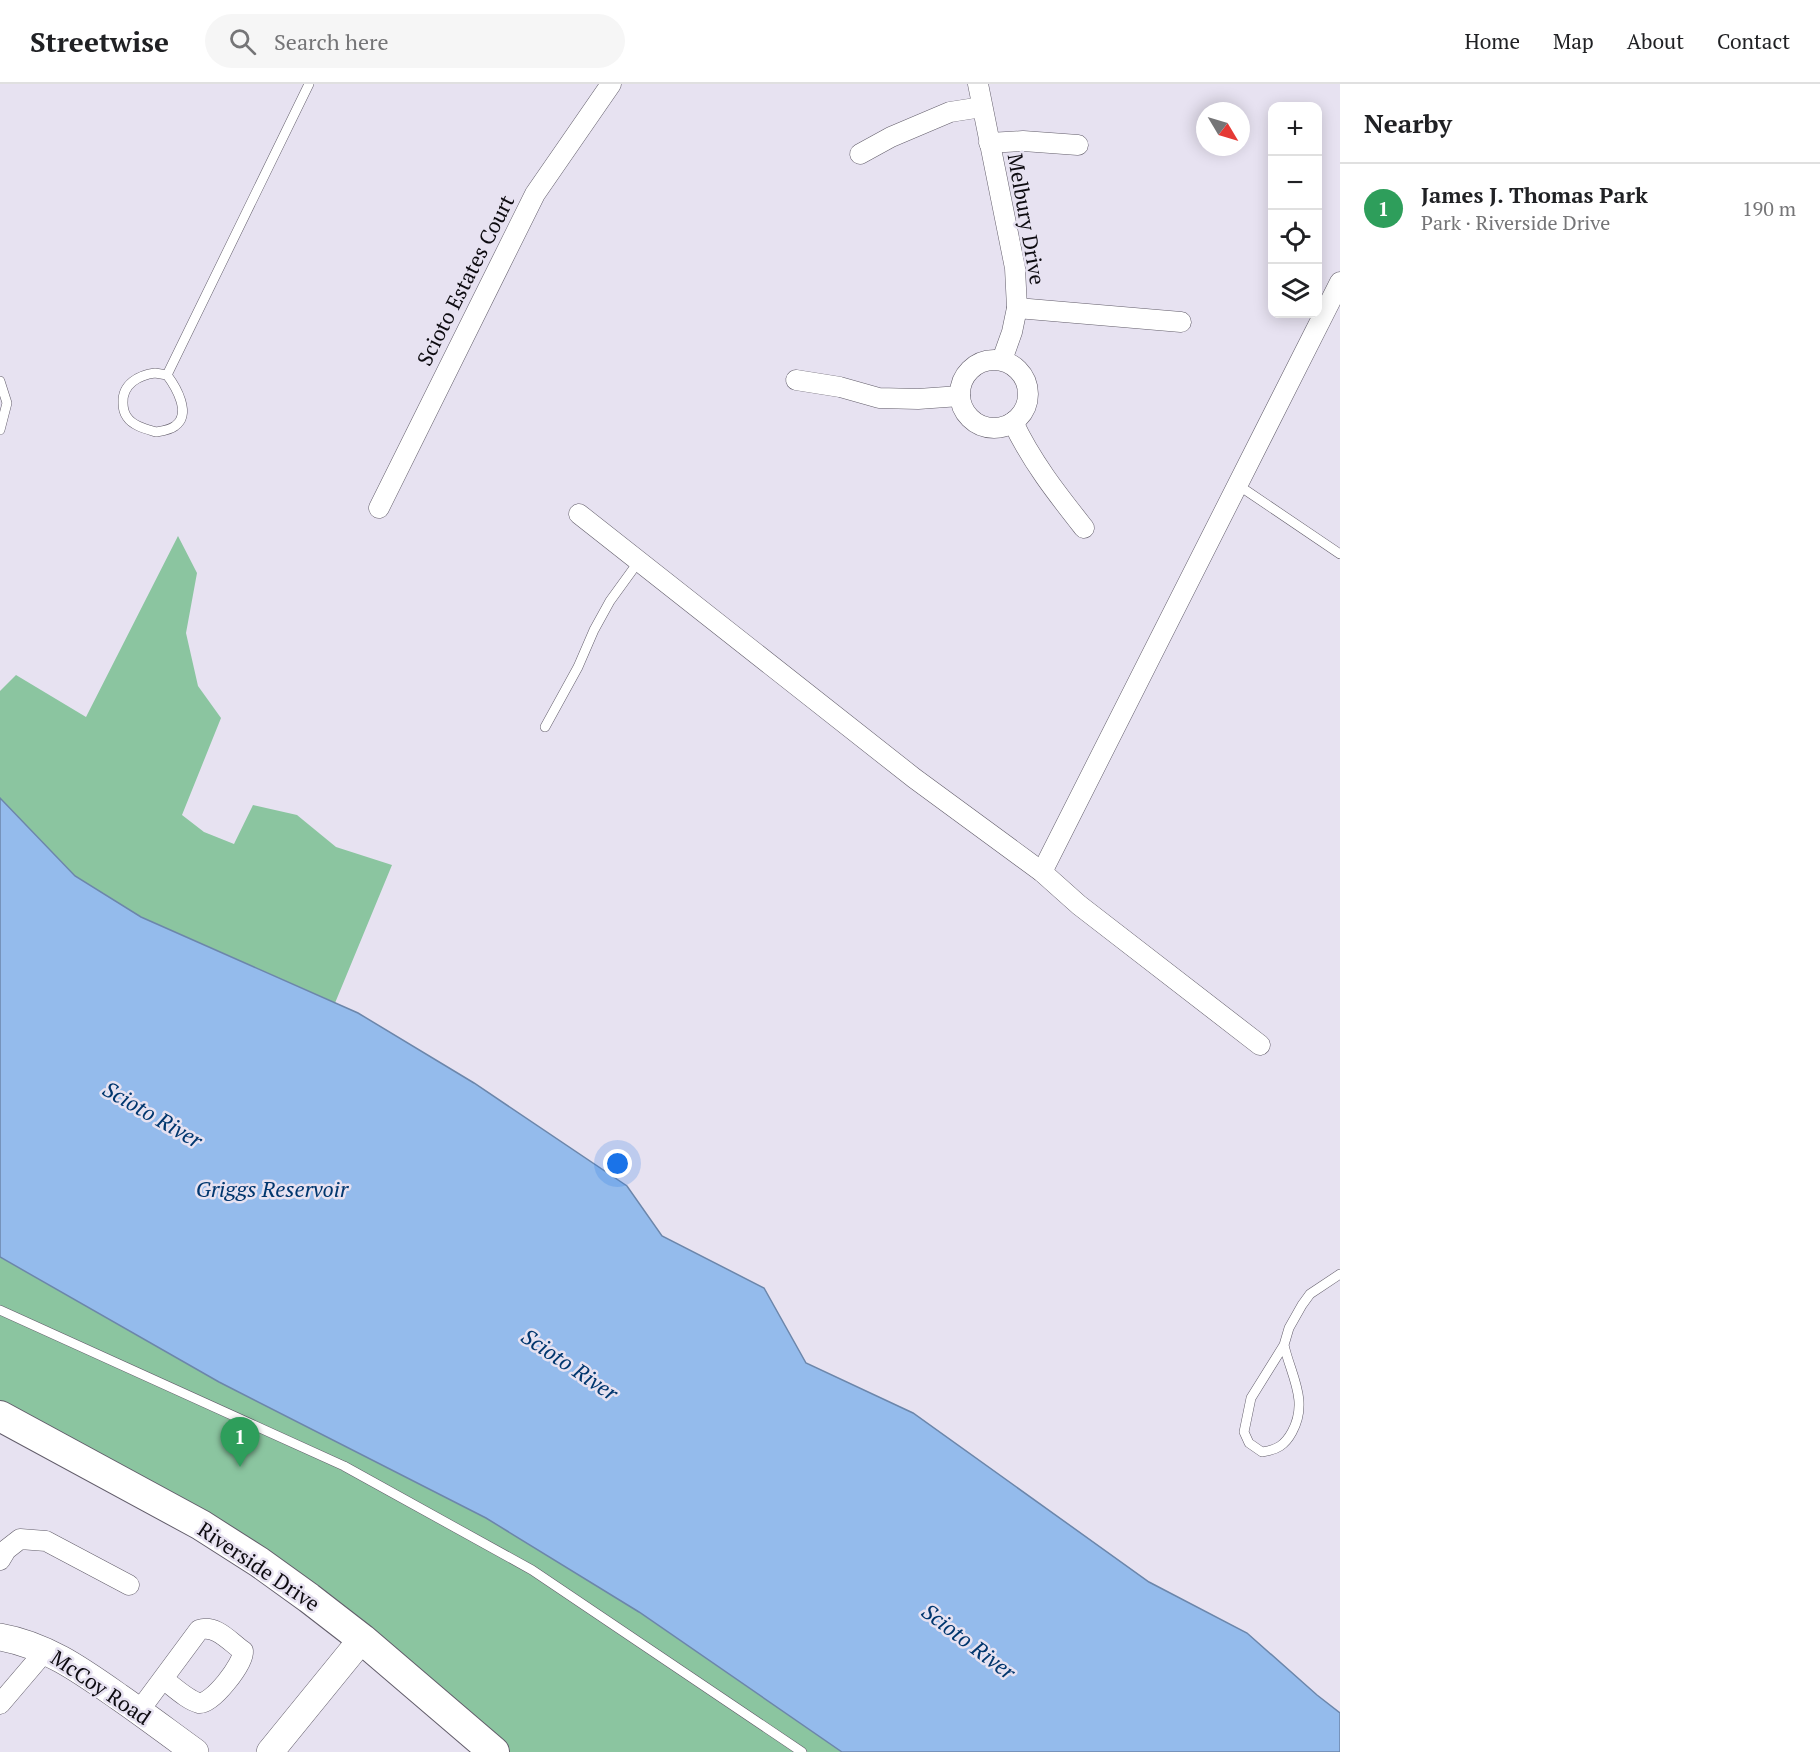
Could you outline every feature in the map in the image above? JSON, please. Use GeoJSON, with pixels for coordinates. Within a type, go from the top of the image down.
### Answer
{"type":"FeatureCollection","features":[{"type":"Feature","properties":{"kind":"main road","name":"Riverside Drive"},"geometry":{"type":"LineString","coordinates":[[0,1416],[201,1525],[259,1562],[362,1640],[494,1752]]}},
{"type":"Feature","properties":{"kind":"main road","name":"McCoy Road"},"geometry":{"type":"LineString","coordinates":[[0,1637],[46,1650],[84,1672],[195,1752]]}},
{"type":"Feature","properties":{"kind":"main road"},"geometry":{"type":"LineString","coordinates":[[270,1752],[362,1640]]}},
{"type":"Feature","properties":{"kind":"street","name":"Scioto Estates Court"},"geometry":{"type":"LineString","coordinates":[[379,508],[535,194],[611,84]]}},
{"type":"Feature","properties":{"kind":"street","name":"Melbury Drive"},"geometry":{"type":"LineString","coordinates":[[978,84],[1015,268],[1017,308],[1012,332],[1002,360]]}},
{"type":"Feature","properties":{"kind":"street"},"geometry":{"type":"LineString","coordinates":[[861,154],[891,136],[950,112],[982,107]]}},
{"type":"Feature","properties":{"kind":"street"},"geometry":{"type":"LineString","coordinates":[[989,143],[1023,141],[1078,145]]}},
{"type":"Feature","properties":{"kind":"street"},"geometry":{"type":"LineString","coordinates":[[1042,872],[1340,282]]}},
{"type":"Feature","properties":{"kind":"street"},"geometry":{"type":"LineString","coordinates":[[1017,308],[1181,322]]}},
{"type":"Feature","properties":{"kind":"street"},"geometry":{"type":"LineString","coordinates":[[1002,360],[1019,370],[1025,379],[1028,388],[1026,407],[1013,422],[1003,427],[983,426],[974,422],[962,406],[961,385],[965,376],[981,362],[1002,360]]}},
{"type":"Feature","properties":{"kind":"street"},"geometry":{"type":"LineString","coordinates":[[796,380],[840,387],[879,398],[918,399],[960,396]]}},
{"type":"Feature","properties":{"kind":"street"},"geometry":{"type":"LineString","coordinates":[[1013,422],[1020,438],[1050,483],[1084,528]]}},
{"type":"Feature","properties":{"kind":"street"},"geometry":{"type":"LineString","coordinates":[[579,514],[914,778],[1042,872],[1079,905],[1260,1046]]}},
{"type":"Feature","properties":{"kind":"street"},"geometry":{"type":"LineString","coordinates":[[0,1560],[6,1550],[20,1539],[46,1540],[129,1585]]}},
{"type":"Feature","properties":{"kind":"street"},"geometry":{"type":"LineString","coordinates":[[0,1704],[46,1650]]}},
{"type":"Feature","properties":{"kind":"street"},"geometry":{"type":"LineString","coordinates":[[139,1711],[163,1679]]}},
{"type":"Feature","properties":{"kind":"lane"},"geometry":{"type":"LineString","coordinates":[[167,375],[309,84]]}},
{"type":"Feature","properties":{"kind":"lane"},"geometry":{"type":"LineString","coordinates":[[145,374],[167,375],[176,386],[180,398],[181,418],[175,426],[156,432],[134,423],[126,416],[123,394],[136,378],[145,374]]}},
{"type":"Feature","properties":{"kind":"lane"},"geometry":{"type":"LineString","coordinates":[[0,381],[7,403],[0,428]]}},
{"type":"Feature","properties":{"kind":"lane"},"geometry":{"type":"LineString","coordinates":[[1238,485],[1340,554]]}},
{"type":"Feature","properties":{"kind":"lane"},"geometry":{"type":"LineString","coordinates":[[545,727],[578,667],[610,601],[639,561]]}},
{"type":"Feature","properties":{"kind":"lane"},"geometry":{"type":"LineString","coordinates":[[1284,1345],[1287,1362],[1297,1387],[1300,1407],[1295,1426],[1286,1442],[1275,1450],[1262,1452],[1249,1443],[1244,1432],[1251,1398],[1284,1345],[1302,1305],[1310,1294],[1340,1274]]}},
{"type":"Feature","properties":{"kind":"lane"},"geometry":{"type":"LineString","coordinates":[[0,1310],[354,1472],[532,1570],[802,1752]]}},
{"type":"Feature","properties":{"kind":"green space"},"geometry":{"type":"Polygon","coordinates":[[[178,536],[197,573],[186,633],[198,686],[221,718],[182,815],[204,832],[234,844],[253,805],[297,815],[336,847],[392,865],[335,1003],[141,917],[75,876],[0,798],[0,691],[16,675],[86,717],[178,536]]]}},
{"type":"Feature","properties":{"kind":"green space"},"geometry":{"type":"Polygon","coordinates":[[[0,1257],[219,1382],[486,1518],[639,1612],[842,1752],[494,1752],[362,1639],[0,1416],[0,1257]]]}},
{"type":"Feature","properties":{"kind":"water","name":"Griggs Reservoir"},"geometry":{"type":"Polygon","coordinates":[[[0,798],[75,876],[141,917],[358,1013],[474,1083],[627,1186],[662,1236],[764,1288],[806,1363],[913,1413],[1149,1582],[1247,1633],[1340,1713],[1340,1752],[842,1752],[639,1612],[486,1518],[219,1382],[0,1257],[0,798]]]}},
{"type":"Feature","properties":{"kind":"place","name":"James J. Thomas Park"},"geometry":{"type":"Point","coordinates":[240,1467]}},
{"type":"Feature","properties":{"kind":"water label","name":"Scioto River"},"geometry":{"type":"Point","coordinates":[153,1114]}},
{"type":"Feature","properties":{"kind":"water label","name":"Scioto River"},"geometry":{"type":"Point","coordinates":[570,1364]}},
{"type":"Feature","properties":{"kind":"water label","name":"Scioto River"},"geometry":{"type":"Point","coordinates":[969,1641]}}]}
